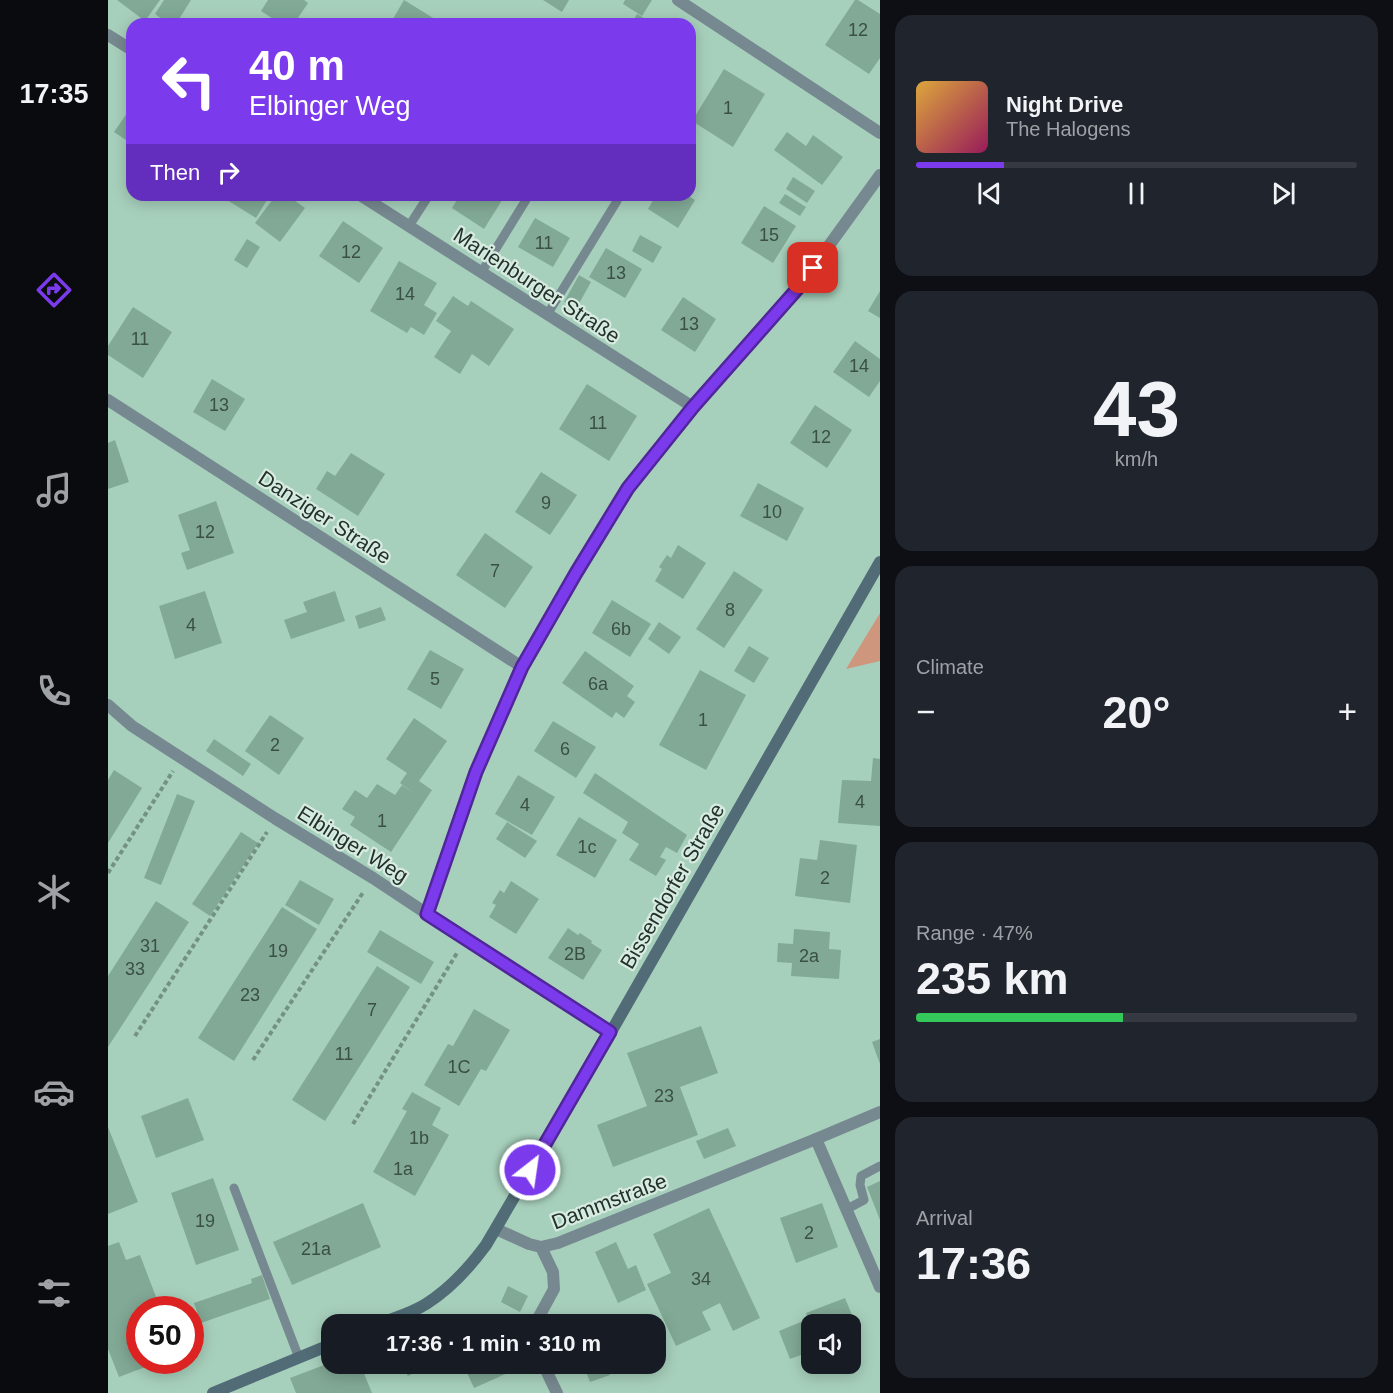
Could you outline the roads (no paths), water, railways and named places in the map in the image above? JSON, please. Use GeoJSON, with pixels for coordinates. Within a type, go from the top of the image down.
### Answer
{"type":"FeatureCollection","features":[{"type":"Feature","properties":{"kind":"main road","name":"Bissendorfer Straße"},"geometry":{"type":"LineString","coordinates":[[496,1229],[880,562]]}},
{"type":"Feature","properties":{"kind":"main road"},"geometry":{"type":"LineString","coordinates":[[403,1314],[425,1305],[451,1285],[471,1265],[496,1229]]}},
{"type":"Feature","properties":{"kind":"main road"},"geometry":{"type":"LineString","coordinates":[[216,1392],[321,1349]]}},
{"type":"Feature","properties":{"kind":"street"},"geometry":{"type":"LineString","coordinates":[[678,0],[880,133]]}},
{"type":"Feature","properties":{"kind":"street"},"geometry":{"type":"LineString","coordinates":[[108,35],[126,46]]}},
{"type":"Feature","properties":{"kind":"street"},"geometry":{"type":"LineString","coordinates":[[427,914],[476,772],[522,667],[628,488],[693,407],[799,287],[880,175]]}},
{"type":"Feature","properties":{"kind":"street","name":"Marienburger Straße"},"geometry":{"type":"LineString","coordinates":[[369,201],[693,407]]}},
{"type":"Feature","properties":{"kind":"street","name":"Danziger Straße"},"geometry":{"type":"LineString","coordinates":[[108,400],[522,667]]}},
{"type":"Feature","properties":{"kind":"street","name":"Elbinger Weg"},"geometry":{"type":"LineString","coordinates":[[108,705],[132,726],[276,819],[373,878],[610,1032]]}},
{"type":"Feature","properties":{"kind":"street","name":"Dammstraße"},"geometry":{"type":"LineString","coordinates":[[496,1229],[541,1247],[558,1243],[880,1112]]}},
{"type":"Feature","properties":{"kind":"street"},"geometry":{"type":"LineString","coordinates":[[816,1139],[880,1287]]}},
{"type":"Feature","properties":{"kind":"street"},"geometry":{"type":"LineString","coordinates":[[540,1314],[554,1289],[553,1272],[541,1247]]}},
{"type":"Feature","properties":{"kind":"street"},"geometry":{"type":"LineString","coordinates":[[548,1374],[557,1393]]}},
{"type":"Feature","properties":{"kind":"lane"},"geometry":{"type":"LineString","coordinates":[[409,226],[425,201]]}},
{"type":"Feature","properties":{"kind":"lane"},"geometry":{"type":"LineString","coordinates":[[481,273],[525,201]]}},
{"type":"Feature","properties":{"kind":"lane"},"geometry":{"type":"LineString","coordinates":[[547,315],[617,201]]}},
{"type":"Feature","properties":{"kind":"lane"},"geometry":{"type":"LineString","coordinates":[[847,1209],[864,1200],[860,1185],[861,1176],[880,1166]]}},
{"type":"Feature","properties":{"kind":"lane"},"geometry":{"type":"LineString","coordinates":[[234,1188],[299,1358]]}}]}
